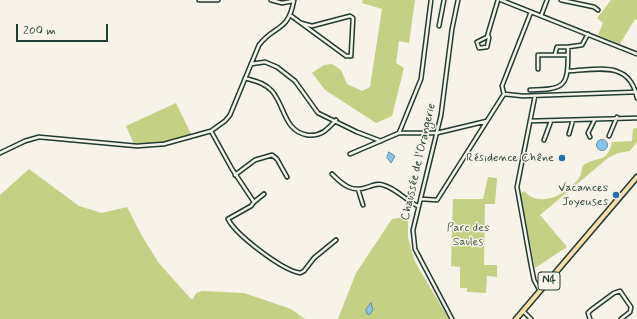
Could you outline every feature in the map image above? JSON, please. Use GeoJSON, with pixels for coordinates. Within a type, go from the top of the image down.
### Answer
{"type":"FeatureCollection","features":[{"type":"Feature","properties":{"kind":"main road","name":"N4"},"geometry":{"type":"LineString","coordinates":[[516,319],[637,177]]}},
{"type":"Feature","properties":{"kind":"street"},"geometry":{"type":"LineString","coordinates":[[199,0],[218,0]]}},
{"type":"Feature","properties":{"kind":"street"},"geometry":{"type":"LineString","coordinates":[[0,152],[25,140],[39,137],[140,146],[174,142],[211,131],[230,116],[261,42],[280,28],[290,16],[293,1],[282,3],[271,0]]}},
{"type":"Feature","properties":{"kind":"street"},"geometry":{"type":"LineString","coordinates":[[399,133],[421,79],[431,0]]}},
{"type":"Feature","properties":{"kind":"street"},"geometry":{"type":"LineString","coordinates":[[439,26],[444,0]]}},
{"type":"Feature","properties":{"kind":"street","name":"Chaussée de l'Orangerie"},"geometry":{"type":"LineString","coordinates":[[452,319],[415,249],[413,230],[437,133],[458,0]]}},
{"type":"Feature","properties":{"kind":"street"},"geometry":{"type":"LineString","coordinates":[[488,35],[484,39],[476,42],[478,48],[486,47],[489,38],[488,35],[500,0],[637,54]]}},
{"type":"Feature","properties":{"kind":"street"},"geometry":{"type":"LineString","coordinates":[[541,16],[547,0]]}},
{"type":"Feature","properties":{"kind":"street"},"geometry":{"type":"LineString","coordinates":[[560,0],[594,7],[598,10]]}},
{"type":"Feature","properties":{"kind":"street"},"geometry":{"type":"LineString","coordinates":[[420,199],[437,200],[504,94],[502,86],[531,12]]}},
{"type":"Feature","properties":{"kind":"street"},"geometry":{"type":"LineString","coordinates":[[290,16],[346,56],[351,56],[354,21],[351,16],[312,26],[301,23]]}},
{"type":"Feature","properties":{"kind":"street"},"geometry":{"type":"LineString","coordinates":[[555,54],[557,47],[582,45],[588,34]]}},
{"type":"Feature","properties":{"kind":"street"},"geometry":{"type":"LineString","coordinates":[[530,90],[546,90],[560,86],[566,79],[568,71],[568,47]]}},
{"type":"Feature","properties":{"kind":"street"},"geometry":{"type":"LineString","coordinates":[[538,69],[538,55],[568,54]]}},
{"type":"Feature","properties":{"kind":"street"},"geometry":{"type":"LineString","coordinates":[[251,64],[265,62],[279,68],[295,81],[316,112],[336,120],[357,132],[381,141]]}},
{"type":"Feature","properties":{"kind":"street"},"geometry":{"type":"LineString","coordinates":[[568,71],[618,70],[630,79],[637,98]]}},
{"type":"Feature","properties":{"kind":"street"},"geometry":{"type":"LineString","coordinates":[[245,78],[260,82],[271,90],[291,126],[301,133],[311,135],[322,133],[336,120]]}},
{"type":"Feature","properties":{"kind":"street"},"geometry":{"type":"LineString","coordinates":[[539,90],[539,95]]}},
{"type":"Feature","properties":{"kind":"street"},"geometry":{"type":"LineString","coordinates":[[546,90],[546,95]]}},
{"type":"Feature","properties":{"kind":"street"},"geometry":{"type":"LineString","coordinates":[[504,94],[509,96],[535,96],[636,92]]}},
{"type":"Feature","properties":{"kind":"street"},"geometry":{"type":"LineString","coordinates":[[535,96],[517,186],[534,280],[540,291]]}},
{"type":"Feature","properties":{"kind":"street"},"geometry":{"type":"LineString","coordinates":[[609,136],[617,118]]}},
{"type":"Feature","properties":{"kind":"street"},"geometry":{"type":"LineString","coordinates":[[530,121],[637,118]]}},
{"type":"Feature","properties":{"kind":"street"},"geometry":{"type":"LineString","coordinates":[[590,137],[588,133],[595,119]]}},
{"type":"Feature","properties":{"kind":"street"},"geometry":{"type":"LineString","coordinates":[[570,134],[573,120]]}},
{"type":"Feature","properties":{"kind":"street"},"geometry":{"type":"LineString","coordinates":[[350,154],[399,133],[437,133],[487,121]]}},
{"type":"Feature","properties":{"kind":"street"},"geometry":{"type":"LineString","coordinates":[[544,140],[551,121]]}},
{"type":"Feature","properties":{"kind":"street"},"geometry":{"type":"LineString","coordinates":[[211,131],[235,175],[254,202]]}},
{"type":"Feature","properties":{"kind":"street"},"geometry":{"type":"LineString","coordinates":[[235,175],[255,160],[272,155],[277,159],[287,178]]}},
{"type":"Feature","properties":{"kind":"street"},"geometry":{"type":"LineString","coordinates":[[332,174],[345,186],[358,189],[382,184],[418,206]]}},
{"type":"Feature","properties":{"kind":"street"},"geometry":{"type":"LineString","coordinates":[[358,189],[363,205]]}},
{"type":"Feature","properties":{"kind":"street"},"geometry":{"type":"LineString","coordinates":[[264,194],[250,207],[228,218],[228,221],[257,250],[297,273],[302,272],[314,258],[336,240]]}},
{"type":"Feature","properties":{"kind":"street"},"geometry":{"type":"LineString","coordinates":[[590,319],[588,313],[591,310],[614,293],[620,291],[631,306],[630,312],[621,319]]}},
{"type":"Feature","properties":{"kind":"street"},"geometry":{"type":"LineString","coordinates":[[523,311],[532,319]]}},
{"type":"Feature","properties":{"kind":"green space"},"geometry":{"type":"Polygon","coordinates":[[[363,0],[415,0],[409,43],[399,41],[396,63],[404,68],[392,116],[376,123],[325,90],[312,73],[324,65],[332,64],[341,70],[347,84],[362,91],[370,87],[382,9],[362,3],[363,0]]]}},
{"type":"Feature","properties":{"kind":"green space"},"geometry":{"type":"Polygon","coordinates":[[[611,0],[637,0],[637,20],[635,19],[620,44],[598,35],[603,23],[597,18],[611,0]]]}},
{"type":"Feature","properties":{"kind":"green space"},"geometry":{"type":"Polygon","coordinates":[[[176,103],[192,136],[161,143],[134,144],[126,126],[176,103]]]}},
{"type":"Feature","properties":{"kind":"green space"},"geometry":{"type":"Polygon","coordinates":[[[637,128],[637,142],[630,151],[618,153],[608,158],[540,215],[567,247],[535,268],[520,194],[524,191],[538,199],[546,199],[561,194],[579,178],[583,165],[605,157],[608,154],[612,142],[632,141],[633,129],[637,128]]]}},
{"type":"Feature","properties":{"kind":"green space"},"geometry":{"type":"Polygon","coordinates":[[[29,169],[79,206],[102,213],[127,207],[158,262],[191,299],[193,299],[196,293],[202,291],[244,293],[291,309],[305,319],[0,319],[0,195],[29,169]]]}},
{"type":"Feature","properties":{"kind":"green space","name":"Parc des Saules"},"geometry":{"type":"Polygon","coordinates":[[[488,177],[497,178],[495,204],[485,204],[484,265],[497,265],[497,277],[487,276],[486,293],[467,292],[467,288],[460,288],[460,267],[451,266],[453,199],[483,199],[488,177]]]}},
{"type":"Feature","properties":{"kind":"green space"},"geometry":{"type":"Polygon","coordinates":[[[405,217],[408,222],[408,238],[415,262],[449,319],[338,319],[356,273],[392,219],[405,217]]]}},
{"type":"Feature","properties":{"kind":"water"},"geometry":{"type":"Polygon","coordinates":[[[600,140],[604,140],[606,141],[606,149],[600,150],[597,147],[597,143],[600,140]]]}},
{"type":"Feature","properties":{"kind":"water"},"geometry":{"type":"Polygon","coordinates":[[[389,152],[395,156],[391,163],[387,158],[389,152]]]}},
{"type":"Feature","properties":{"kind":"water"},"geometry":{"type":"Polygon","coordinates":[[[371,303],[373,310],[369,315],[367,314],[366,310],[371,303]]]}},
{"type":"Feature","properties":{"kind":"place","name":"Résidence Chêne"},"geometry":{"type":"Point","coordinates":[562,158]}},
{"type":"Feature","properties":{"kind":"place","name":"Vacances Joyeuses"},"geometry":{"type":"Point","coordinates":[616,195]}}]}
